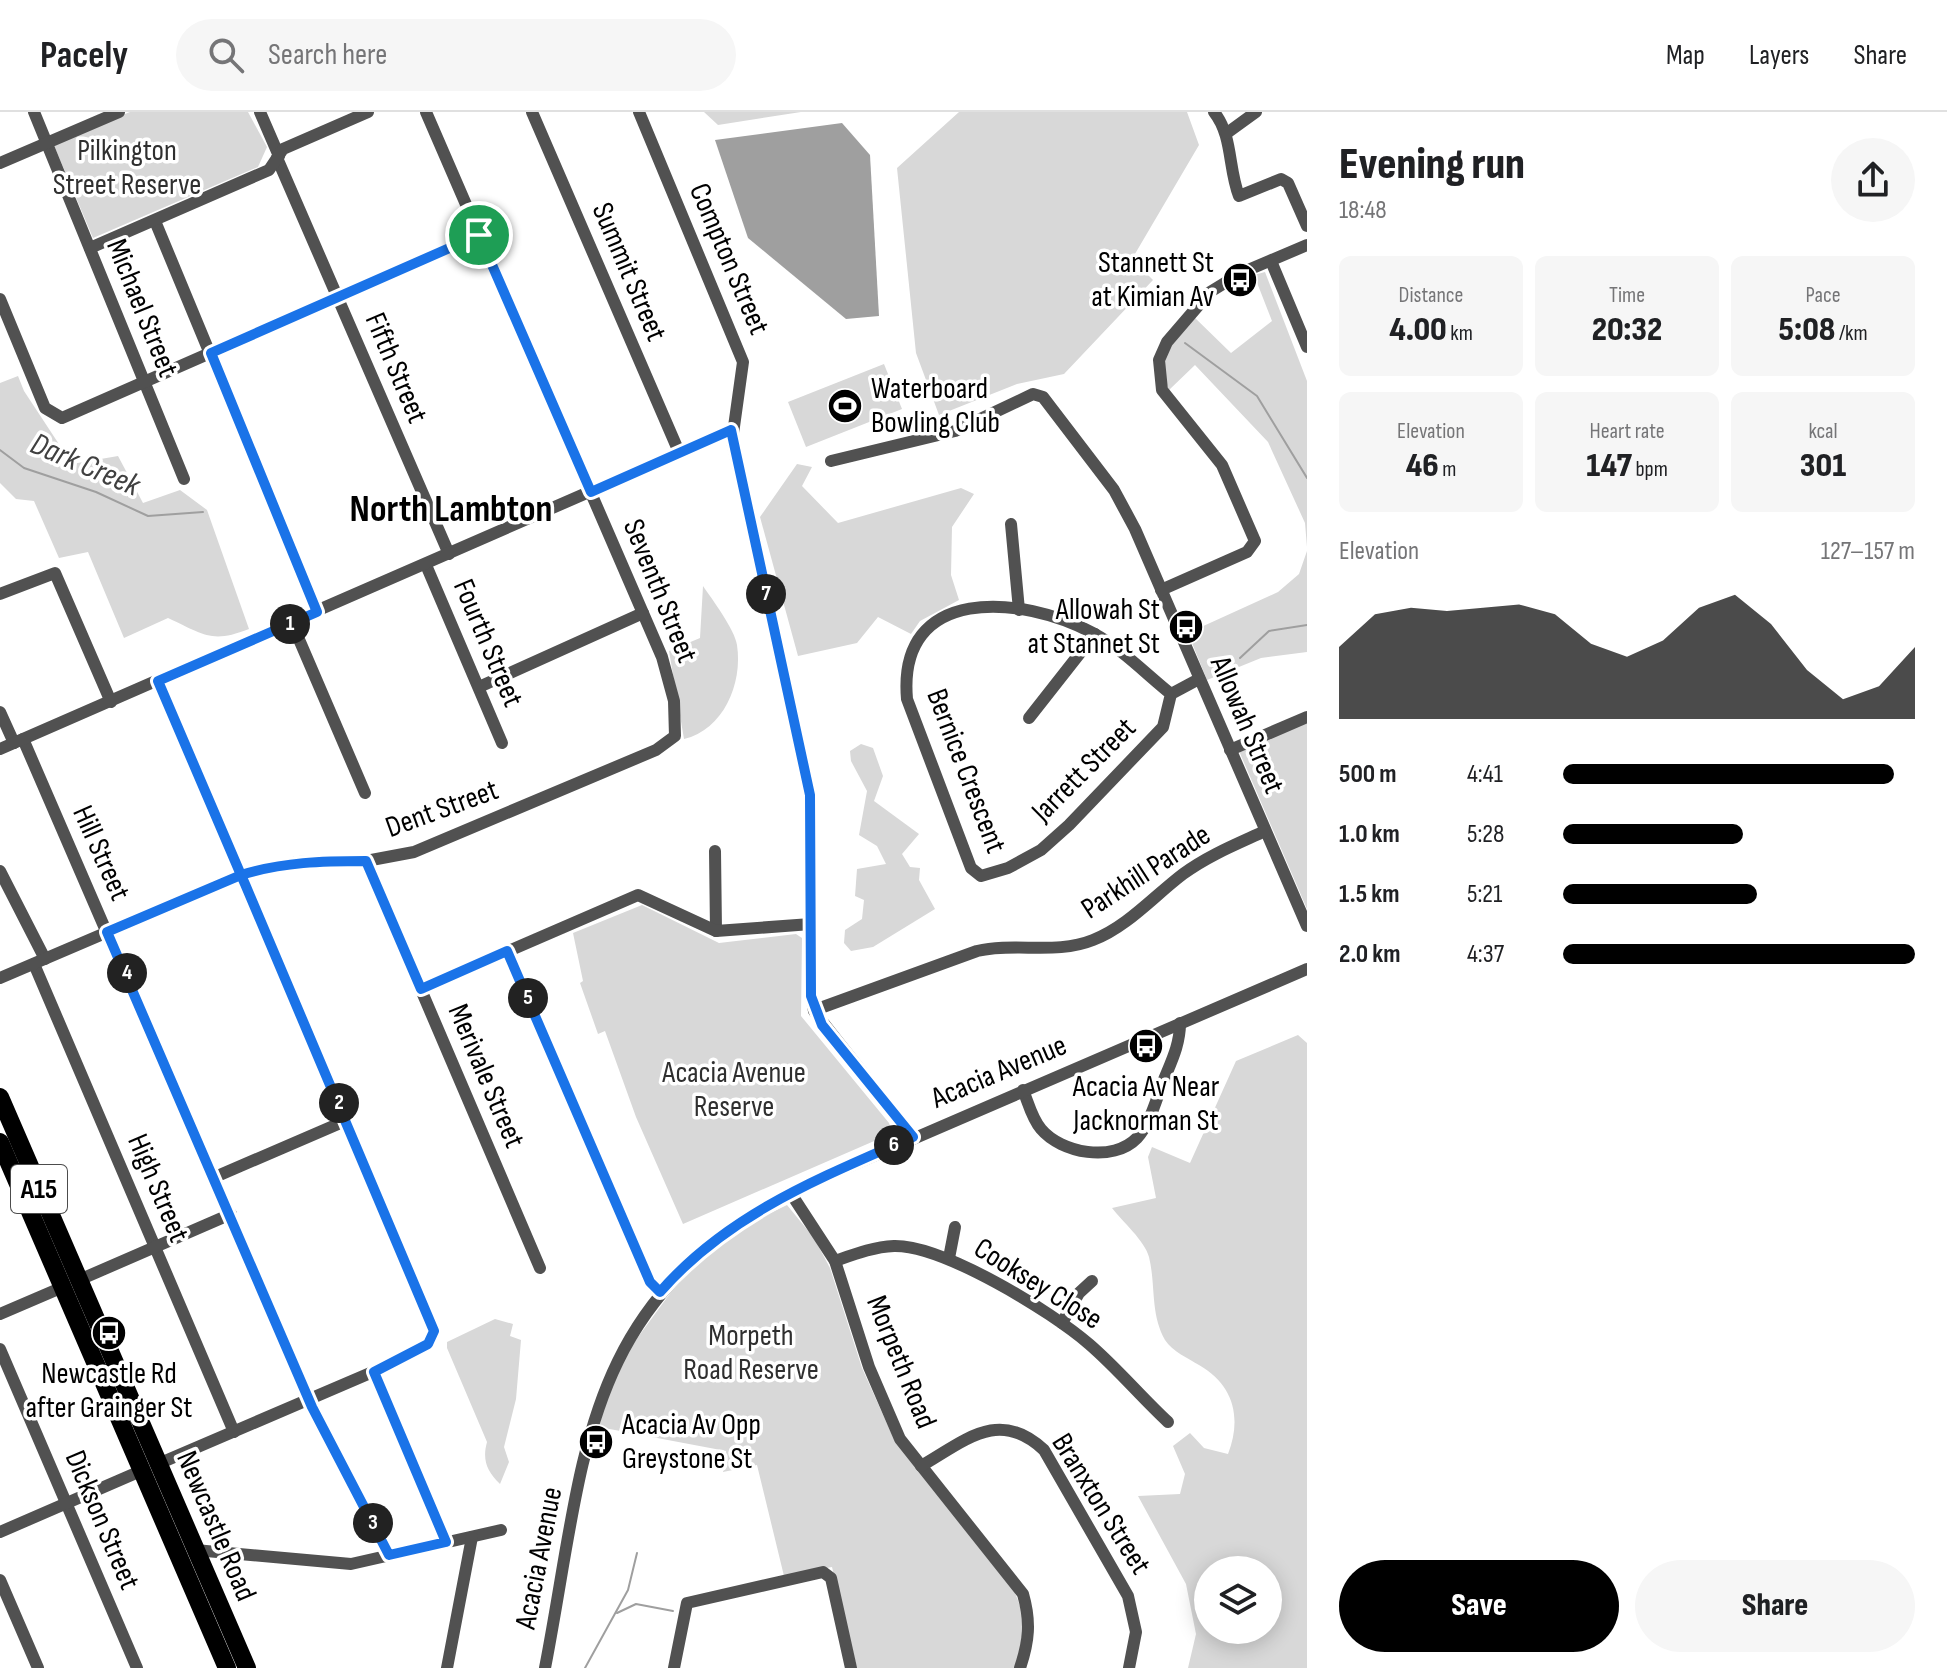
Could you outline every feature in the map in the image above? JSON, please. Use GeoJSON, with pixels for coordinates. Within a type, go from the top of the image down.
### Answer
{"type":"FeatureCollection","features":[{"type":"Feature","properties":{"kind":"highway","name":"Newcastle Road"},"geometry":{"type":"LineString","coordinates":[[0,1097],[71,1284],[150,1467],[187,1552],[247,1668]]}},
{"type":"Feature","properties":{"kind":"highway","name":"Newcastle Road"},"geometry":{"type":"LineString","coordinates":[[0,1142],[71,1284]]}},
{"type":"Feature","properties":{"kind":"highway","name":"Newcastle Road"},"geometry":{"type":"LineString","coordinates":[[187,1552],[227,1668]]}},
{"type":"Feature","properties":{"kind":"street","name":"Michael Street"},"geometry":{"type":"LineString","coordinates":[[34,112],[184,479]]}},
{"type":"Feature","properties":{"kind":"street"},"geometry":{"type":"LineString","coordinates":[[0,163],[119,112]]}},
{"type":"Feature","properties":{"kind":"street","name":"Fifth Street"},"geometry":{"type":"LineString","coordinates":[[260,112],[449,554]]}},
{"type":"Feature","properties":{"kind":"street"},"geometry":{"type":"LineString","coordinates":[[90,248],[269,170],[283,149],[368,112]]}},
{"type":"Feature","properties":{"kind":"street","name":"Seventh Street"},"geometry":{"type":"LineString","coordinates":[[426,112],[662,657],[674,701],[676,731],[672,741]]}},
{"type":"Feature","properties":{"kind":"street","name":"Summit Street"},"geometry":{"type":"LineString","coordinates":[[532,112],[679,452]]}},
{"type":"Feature","properties":{"kind":"street","name":"Compton Street"},"geometry":{"type":"LineString","coordinates":[[639,112],[740,350],[743,374],[731,430]]}},
{"type":"Feature","properties":{"kind":"street"},"geometry":{"type":"LineString","coordinates":[[1214,112],[1226,130],[1230,165],[1239,196],[1281,179],[1288,183],[1307,226]]}},
{"type":"Feature","properties":{"kind":"street"},"geometry":{"type":"LineString","coordinates":[[1226,130],[1248,112]]}},
{"type":"Feature","properties":{"kind":"street"},"geometry":{"type":"LineString","coordinates":[[1226,130],[1256,112]]}},
{"type":"Feature","properties":{"kind":"street"},"geometry":{"type":"LineString","coordinates":[[155,221],[317,612]]}},
{"type":"Feature","properties":{"kind":"street"},"geometry":{"type":"LineString","coordinates":[[0,299],[45,408],[53,416],[62,418],[479,235]]}},
{"type":"Feature","properties":{"kind":"street"},"geometry":{"type":"LineString","coordinates":[[1161,590],[1247,552],[1255,541],[1222,465],[1162,390],[1158,367],[1161,352],[1210,292],[1307,245]]}},
{"type":"Feature","properties":{"kind":"street"},"geometry":{"type":"LineString","coordinates":[[1271,261],[1307,347]]}},
{"type":"Feature","properties":{"kind":"street","name":"Allowah Street"},"geometry":{"type":"LineString","coordinates":[[831,461],[955,431],[1029,396],[1043,397],[1114,490],[1161,590],[1307,926]]}},
{"type":"Feature","properties":{"kind":"street"},"geometry":{"type":"LineString","coordinates":[[0,749],[731,430],[810,795],[811,996],[816,1015],[913,1137]]}},
{"type":"Feature","properties":{"kind":"street"},"geometry":{"type":"LineString","coordinates":[[1011,524],[1019,610]]}},
{"type":"Feature","properties":{"kind":"street","name":"Fourth Street"},"geometry":{"type":"LineString","coordinates":[[426,565],[502,743]]}},
{"type":"Feature","properties":{"kind":"street"},"geometry":{"type":"LineString","coordinates":[[0,594],[55,573],[111,702]]}},
{"type":"Feature","properties":{"kind":"street","name":"Bernice Crescent"},"geometry":{"type":"LineString","coordinates":[[981,876],[971,868],[907,699],[905,678],[909,657],[931,624],[949,612],[972,606],[1061,618],[1095,634],[1171,694]]}},
{"type":"Feature","properties":{"kind":"street"},"geometry":{"type":"LineString","coordinates":[[479,687],[643,613]]}},
{"type":"Feature","properties":{"kind":"street"},"geometry":{"type":"LineString","coordinates":[[292,623],[365,793]]}},
{"type":"Feature","properties":{"kind":"street"},"geometry":{"type":"LineString","coordinates":[[1029,718],[1095,634]]}},
{"type":"Feature","properties":{"kind":"street"},"geometry":{"type":"LineString","coordinates":[[1171,694],[1199,679]]}},
{"type":"Feature","properties":{"kind":"street"},"geometry":{"type":"LineString","coordinates":[[0,1532],[374,1372],[433,1339],[434,1331],[158,681]]}},
{"type":"Feature","properties":{"kind":"street","name":"Jarrett Street"},"geometry":{"type":"LineString","coordinates":[[981,876],[1008,868],[1041,850],[1069,825],[1163,727],[1171,694]]}},
{"type":"Feature","properties":{"kind":"street","name":"Hill Street"},"geometry":{"type":"LineString","coordinates":[[0,712],[18,741],[107,932],[310,1399],[389,1555]]}},
{"type":"Feature","properties":{"kind":"street"},"geometry":{"type":"LineString","coordinates":[[1230,750],[1307,717]]}},
{"type":"Feature","properties":{"kind":"street","name":"Dent Street"},"geometry":{"type":"LineString","coordinates":[[0,978],[241,875],[297,862],[391,858],[439,843],[672,741]]}},
{"type":"Feature","properties":{"kind":"street","name":"Parkhill Parade"},"geometry":{"type":"LineString","coordinates":[[823,1007],[997,946],[1075,946],[1095,940],[1116,928],[1200,862],[1265,831]]}},
{"type":"Feature","properties":{"kind":"street"},"geometry":{"type":"LineString","coordinates":[[715,851],[716,931]]}},
{"type":"Feature","properties":{"kind":"street","name":"Merivale Street"},"geometry":{"type":"LineString","coordinates":[[366,861],[540,1268]]}},
{"type":"Feature","properties":{"kind":"street","name":"High Street"},"geometry":{"type":"LineString","coordinates":[[0,871],[234,1432]]}},
{"type":"Feature","properties":{"kind":"street"},"geometry":{"type":"LineString","coordinates":[[421,989],[638,895],[716,931],[811,924]]}},
{"type":"Feature","properties":{"kind":"street"},"geometry":{"type":"LineString","coordinates":[[507,951],[650,1282],[660,1292]]}},
{"type":"Feature","properties":{"kind":"street","name":"Acacia Avenue"},"geometry":{"type":"LineString","coordinates":[[545,1668],[588,1439],[600,1399],[627,1339],[660,1292],[717,1237],[790,1192],[1307,969]]}},
{"type":"Feature","properties":{"kind":"street"},"geometry":{"type":"LineString","coordinates":[[1023,1090],[1038,1126],[1067,1148],[1088,1152],[1114,1150],[1131,1143],[1145,1125],[1180,1040],[1180,1023]]}},
{"type":"Feature","properties":{"kind":"street"},"geometry":{"type":"LineString","coordinates":[[215,1177],[345,1121]]}},
{"type":"Feature","properties":{"kind":"street","name":"Morpeth Road"},"geometry":{"type":"LineString","coordinates":[[790,1192],[835,1261],[869,1367],[900,1439],[1023,1594],[1029,1617],[1029,1643],[1020,1668]]}},
{"type":"Feature","properties":{"kind":"street"},"geometry":{"type":"LineString","coordinates":[[0,1314],[231,1214]]}},
{"type":"Feature","properties":{"kind":"street","name":"Cooksey Close"},"geometry":{"type":"LineString","coordinates":[[949,1258],[955,1227]]}},
{"type":"Feature","properties":{"kind":"street","name":"Cooksey Close"},"geometry":{"type":"LineString","coordinates":[[835,1261],[869,1249],[896,1246],[923,1249],[949,1258],[1062,1323],[1090,1345],[1168,1422]]}},
{"type":"Feature","properties":{"kind":"street"},"geometry":{"type":"LineString","coordinates":[[1062,1323],[1079,1293],[1092,1281]]}},
{"type":"Feature","properties":{"kind":"street","name":"Dickson Street"},"geometry":{"type":"LineString","coordinates":[[0,1349],[137,1668]]}},
{"type":"Feature","properties":{"kind":"street"},"geometry":{"type":"LineString","coordinates":[[374,1372],[446,1542]]}},
{"type":"Feature","properties":{"kind":"street","name":"Branxton Street"},"geometry":{"type":"LineString","coordinates":[[921,1466],[988,1430],[1009,1428],[1028,1435],[1044,1450],[1128,1596],[1136,1632],[1129,1668]]}},
{"type":"Feature","properties":{"kind":"street"},"geometry":{"type":"LineString","coordinates":[[187,1552],[351,1564],[501,1530]]}},
{"type":"Feature","properties":{"kind":"street"},"geometry":{"type":"LineString","coordinates":[[447,1668],[472,1537]]}},
{"type":"Feature","properties":{"kind":"street"},"geometry":{"type":"LineString","coordinates":[[674,1668],[687,1603],[823,1572],[831,1578],[851,1668]]}},
{"type":"Feature","properties":{"kind":"street"},"geometry":{"type":"LineString","coordinates":[[0,1580],[38,1668]]}},
{"type":"Feature","properties":{"kind":"green space","name":"Pilkington Street Reserve"},"geometry":{"type":"Polygon","coordinates":[[[130,112],[248,112],[267,147],[258,167],[93,238],[53,143],[130,112]]]}},
{"type":"Feature","properties":{"kind":"green space"},"geometry":{"type":"Polygon","coordinates":[[[704,112],[801,112],[718,125],[704,112]]]}},
{"type":"Feature","properties":{"kind":"green space"},"geometry":{"type":"Polygon","coordinates":[[[959,112],[1187,112],[1199,145],[1132,259],[1153,280],[1064,374],[1017,384],[939,415],[916,353],[897,168],[959,112]]]}},
{"type":"Feature","properties":{"kind":"green space"},"geometry":{"type":"Polygon","coordinates":[[[1265,272],[1307,381],[1307,547],[1305,523],[1268,442],[1195,365],[1169,390],[1163,367],[1166,350],[1192,315],[1231,353],[1272,321],[1254,275],[1265,272]]]}},
{"type":"Feature","properties":{"kind":"green space","name":"Waterboard Bowling Club"},"geometry":{"type":"Polygon","coordinates":[[[884,364],[902,409],[806,447],[788,402],[884,364]]]}},
{"type":"Feature","properties":{"kind":"green space"},"geometry":{"type":"Polygon","coordinates":[[[18,376],[24,391],[72,464],[118,456],[143,503],[180,490],[207,510],[249,629],[225,636],[207,635],[168,618],[124,638],[88,552],[59,558],[34,501],[16,499],[0,483],[0,383],[18,376]]]}},
{"type":"Feature","properties":{"kind":"green space"},"geometry":{"type":"Polygon","coordinates":[[[797,464],[812,467],[802,486],[838,523],[961,488],[974,494],[952,527],[951,575],[959,600],[920,621],[911,634],[878,617],[857,643],[798,656],[760,517],[797,464]]]}},
{"type":"Feature","properties":{"kind":"green space"},"geometry":{"type":"Polygon","coordinates":[[[1307,551],[1307,652],[1261,658],[1207,680],[1188,633],[1278,592],[1299,574],[1307,551]]]}},
{"type":"Feature","properties":{"kind":"green space"},"geometry":{"type":"Polygon","coordinates":[[[703,586],[732,631],[737,645],[737,675],[719,716],[698,734],[684,739],[669,651],[700,638],[703,586]]]}},
{"type":"Feature","properties":{"kind":"green space"},"geometry":{"type":"Polygon","coordinates":[[[1307,722],[1307,909],[1239,751],[1307,722]]]}},
{"type":"Feature","properties":{"kind":"green space"},"geometry":{"type":"Polygon","coordinates":[[[861,744],[873,748],[883,776],[874,801],[919,834],[902,854],[910,867],[920,868],[919,880],[935,909],[873,947],[851,951],[844,943],[845,930],[862,919],[864,900],[855,896],[857,869],[886,864],[877,846],[859,835],[867,791],[851,761],[850,751],[861,744]]]}},
{"type":"Feature","properties":{"kind":"green space","name":"Acacia Avenue Reserve"},"geometry":{"type":"Polygon","coordinates":[[[642,905],[719,943],[796,934],[802,938],[801,1016],[889,1123],[891,1129],[888,1135],[683,1224],[636,1117],[605,1031],[598,1034],[580,983],[583,981],[573,933],[642,905]]]}},
{"type":"Feature","properties":{"kind":"green space"},"geometry":{"type":"Polygon","coordinates":[[[1298,1035],[1307,1043],[1307,1668],[1188,1668],[1194,1642],[1282,1644],[1282,1556],[1194,1556],[1194,1624],[1186,1584],[1138,1496],[1180,1494],[1185,1474],[1173,1446],[1190,1433],[1204,1448],[1228,1454],[1232,1441],[1234,1415],[1227,1392],[1211,1373],[1176,1351],[1165,1340],[1157,1320],[1147,1251],[1112,1208],[1156,1198],[1148,1157],[1152,1147],[1190,1163],[1236,1061],[1298,1035]]]}},
{"type":"Feature","properties":{"kind":"green space","name":"Morpeth Road Reserve"},"geometry":{"type":"Polygon","coordinates":[[[787,1205],[814,1238],[830,1268],[862,1368],[893,1437],[1009,1581],[1015,1593],[1023,1623],[1016,1668],[857,1668],[832,1567],[784,1576],[757,1465],[723,1472],[726,1451],[599,1427],[606,1400],[630,1348],[685,1273],[743,1226],[787,1205]]]}},
{"type":"Feature","properties":{"kind":"green space"},"geometry":{"type":"Polygon","coordinates":[[[495,1319],[513,1324],[510,1336],[521,1340],[516,1399],[504,1447],[509,1462],[500,1484],[487,1465],[487,1442],[447,1348],[447,1342],[495,1319]]]}},
{"type":"Feature","properties":{"kind":"shaded area"},"geometry":{"type":"Polygon","coordinates":[[[842,123],[870,155],[879,316],[846,319],[748,238],[715,140],[842,123]]]}},
{"type":"Feature","properties":{"kind":"waterway"},"geometry":{"type":"LineString","coordinates":[[1185,343],[1257,396],[1307,478]]}},
{"type":"Feature","properties":{"kind":"waterway","name":"Dark Creek"},"geometry":{"type":"LineString","coordinates":[[0,450],[24,468],[96,492],[148,516],[203,512]]}},
{"type":"Feature","properties":{"kind":"waterway"},"geometry":{"type":"LineString","coordinates":[[1240,658],[1269,631],[1307,625]]}},
{"type":"Feature","properties":{"kind":"waterway"},"geometry":{"type":"LineString","coordinates":[[585,1668],[628,1590],[637,1553]]}},
{"type":"Feature","properties":{"kind":"waterway"},"geometry":{"type":"LineString","coordinates":[[617,1613],[636,1604],[673,1611]]}},
{"type":"Feature","properties":{"kind":"place","name":"Stannett St at Kimian Av"},"geometry":{"type":"Point","coordinates":[1240,280]}},
{"type":"Feature","properties":{"kind":"place","name":"Waterboard Bowling Club"},"geometry":{"type":"Point","coordinates":[845,406]}},
{"type":"Feature","properties":{"kind":"place","name":"Allowah St at Stannet St"},"geometry":{"type":"Point","coordinates":[1186,627]}},
{"type":"Feature","properties":{"kind":"place","name":"Acacia Av Near Jacknorman St"},"geometry":{"type":"Point","coordinates":[1146,1046]}},
{"type":"Feature","properties":{"kind":"place","name":"Newcastle Rd after Grainger St"},"geometry":{"type":"Point","coordinates":[109,1333]}},
{"type":"Feature","properties":{"kind":"place","name":"Acacia Av Opp Greystone St"},"geometry":{"type":"Point","coordinates":[596,1442]}},
{"type":"Feature","properties":{"kind":"district","name":"North Lambton"},"geometry":{"type":"Point","coordinates":[451,509]}},
{"type":"Feature","properties":{"kind":"route"},"geometry":{"type":"LineString","coordinates":[[479,235],[211,353],[317,612],[158,681],[241,875],[323,1062],[434,1331],[433,1339],[428,1344],[374,1372],[446,1542],[389,1555],[312,1407],[308,1391],[107,932],[241,875],[258,869],[297,862],[366,861],[421,989],[507,951],[650,1282],[660,1292],[700,1250],[748,1215],[790,1192],[913,1137],[814,1011],[811,996],[812,808],[731,430],[591,492],[479,235]]}}]}
